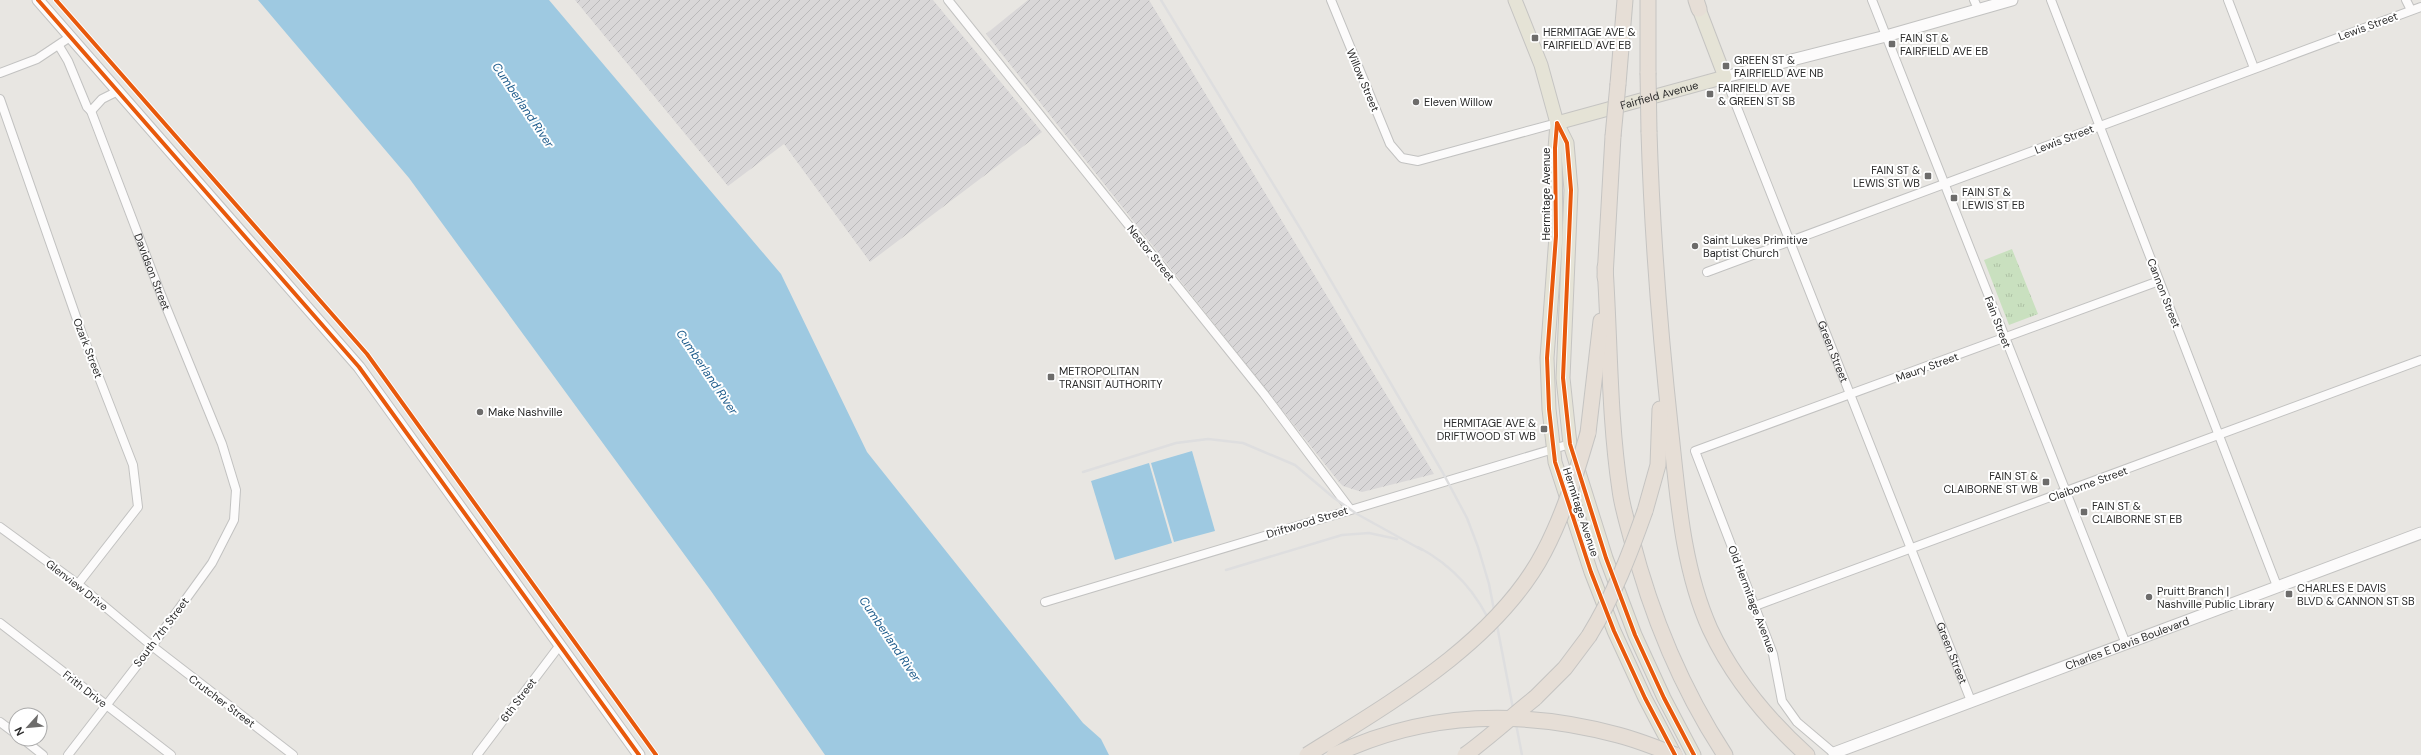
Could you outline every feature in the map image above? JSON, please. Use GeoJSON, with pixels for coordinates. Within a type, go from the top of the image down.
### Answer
{"type":"FeatureCollection","features":[{"type":"Feature","properties":{"kind":"highway"},"geometry":{"type":"LineString","coordinates":[[1307,755],[1378,711],[1440,668],[1480,632],[1517,593],[1544,553],[1573,488],[1588,433],[1596,369],[1605,267],[1613,136],[1624,0]]}},
{"type":"Feature","properties":{"kind":"highway"},"geometry":{"type":"LineString","coordinates":[[1648,0],[1648,132],[1652,221],[1661,344],[1678,502],[1692,580],[1710,628],[1733,672],[1757,705],[1807,755]]}},
{"type":"Feature","properties":{"kind":"highway"},"geometry":{"type":"LineString","coordinates":[[1605,267],[1613,425],[1620,492],[1640,571],[1664,641],[1699,715],[1725,755]]}},
{"type":"Feature","properties":{"kind":"highway"},"geometry":{"type":"LineString","coordinates":[[1465,755],[1496,732],[1511,717],[1535,698],[1565,668],[1589,636],[1610,601],[1628,560],[1645,511],[1658,465],[1661,344]]}},
{"type":"Feature","properties":{"kind":"highway"},"geometry":{"type":"LineString","coordinates":[[1334,755],[1352,746],[1407,729],[1442,722],[1510,717],[1591,728],[1620,735],[1675,755]]}},
{"type":"Feature","properties":{"kind":"main road","name":"Hermitage Avenue"},"geometry":{"type":"LineString","coordinates":[[1515,0],[1541,65],[1557,123],[1567,143],[1571,190],[1563,378],[1570,444],[1606,558],[1635,635],[1664,698],[1694,755]]}},
{"type":"Feature","properties":{"kind":"main road","name":"Green Street"},"geometry":{"type":"LineString","coordinates":[[1698,3],[1725,77]]}},
{"type":"Feature","properties":{"kind":"main road","name":"Fairfield Avenue"},"geometry":{"type":"LineString","coordinates":[[1557,123],[1725,77]]}},
{"type":"Feature","properties":{"kind":"main road","name":"Hermitage Avenue"},"geometry":{"type":"LineString","coordinates":[[1557,123],[1555,148],[1556,236],[1547,358],[1553,450],[1574,522],[1614,631],[1645,698],[1675,755]]}},
{"type":"Feature","properties":{"kind":"street"},"geometry":{"type":"LineString","coordinates":[[38,0],[359,367],[639,755]]}},
{"type":"Feature","properties":{"kind":"street","name":"Nestor Street"},"geometry":{"type":"LineString","coordinates":[[948,0],[1264,394],[1350,509]]}},
{"type":"Feature","properties":{"kind":"street","name":"Willow Street"},"geometry":{"type":"LineString","coordinates":[[1331,0],[1390,144],[1400,157]]}},
{"type":"Feature","properties":{"kind":"street","name":"Fain Street"},"geometry":{"type":"LineString","coordinates":[[1872,0],[2126,644]]}},
{"type":"Feature","properties":{"kind":"street","name":"Fairfield Avenue"},"geometry":{"type":"LineString","coordinates":[[1725,77],[1886,36],[1976,4],[2012,0]]}},
{"type":"Feature","properties":{"kind":"street","name":"Cannon Street"},"geometry":{"type":"LineString","coordinates":[[2050,0],[2278,586]]}},
{"type":"Feature","properties":{"kind":"street"},"geometry":{"type":"LineString","coordinates":[[2228,0],[2254,68]]}},
{"type":"Feature","properties":{"kind":"street"},"geometry":{"type":"LineString","coordinates":[[2406,0],[2410,10]]}},
{"type":"Feature","properties":{"kind":"street","name":"Lewis Street"},"geometry":{"type":"LineString","coordinates":[[1707,272],[1788,240],[1944,184],[2421,7]]}},
{"type":"Feature","properties":{"kind":"street"},"geometry":{"type":"LineString","coordinates":[[0,74],[37,59],[59,46],[70,37]]}},
{"type":"Feature","properties":{"kind":"street","name":"Davidson Street"},"geometry":{"type":"LineString","coordinates":[[59,46],[68,61],[86,107],[91,111],[160,292],[222,444],[233,477],[236,501]]}},
{"type":"Feature","properties":{"kind":"street","name":"Green Street"},"geometry":{"type":"LineString","coordinates":[[1725,77],[1971,701]]}},
{"type":"Feature","properties":{"kind":"street"},"geometry":{"type":"LineString","coordinates":[[91,111],[102,99],[118,91]]}},
{"type":"Feature","properties":{"kind":"street","name":"Ozark Street"},"geometry":{"type":"LineString","coordinates":[[0,99],[79,324],[133,465],[138,507],[78,584]]}},
{"type":"Feature","properties":{"kind":"street","name":"Fairfield Avenue"},"geometry":{"type":"LineString","coordinates":[[1400,157],[1408,161],[1418,161],[1557,123]]}},
{"type":"Feature","properties":{"kind":"street","name":"Maury Street"},"geometry":{"type":"LineString","coordinates":[[1695,451],[1850,396],[2159,281]]}},
{"type":"Feature","properties":{"kind":"street","name":"Claiborne Street"},"geometry":{"type":"LineString","coordinates":[[1755,606],[2219,436],[2421,360]]}},
{"type":"Feature","properties":{"kind":"street","name":"Driftwood Street"},"geometry":{"type":"LineString","coordinates":[[1045,602],[1350,509],[1438,485],[1491,467],[1570,444]]}},
{"type":"Feature","properties":{"kind":"street","name":"Old Hermitage Avenue"},"geometry":{"type":"LineString","coordinates":[[1695,451],[1774,654],[1782,701],[1797,722],[1835,754]]}},
{"type":"Feature","properties":{"kind":"street","name":"South 7th Street"},"geometry":{"type":"LineString","coordinates":[[68,755],[152,646],[212,562],[234,520],[236,501]]}},
{"type":"Feature","properties":{"kind":"street","name":"Glenview Drive"},"geometry":{"type":"LineString","coordinates":[[0,527],[78,584],[152,646]]}},
{"type":"Feature","properties":{"kind":"street","name":"Charles E Davis Boulevard"},"geometry":{"type":"LineString","coordinates":[[1835,754],[1971,701],[2421,532]]}},
{"type":"Feature","properties":{"kind":"street","name":"Frith Drive"},"geometry":{"type":"LineString","coordinates":[[0,623],[171,755]]}},
{"type":"Feature","properties":{"kind":"street","name":"6th Street"},"geometry":{"type":"LineString","coordinates":[[477,755],[560,645]]}},
{"type":"Feature","properties":{"kind":"street","name":"Crutcher Street"},"geometry":{"type":"LineString","coordinates":[[152,646],[293,755]]}},
{"type":"Feature","properties":{"kind":"street"},"geometry":{"type":"LineString","coordinates":[[32,747],[43,755]]}},
{"type":"Feature","properties":{"kind":"shaded area"},"geometry":{"type":"Polygon","coordinates":[[[575,0],[933,0],[1042,132],[870,262],[784,144],[728,186],[575,0]]]}},
{"type":"Feature","properties":{"kind":"shaded area"},"geometry":{"type":"Polygon","coordinates":[[[1028,0],[1149,0],[1434,474],[1362,492],[1343,486],[1339,482],[986,34],[1028,0]]]}},
{"type":"Feature","properties":{"kind":"green space"},"geometry":{"type":"Polygon","coordinates":[[[2012,249],[2038,314],[2009,325],[1984,260],[2012,249]]]}},
{"type":"Feature","properties":{"kind":"water","name":"Cumberland River"},"geometry":{"type":"Polygon","coordinates":[[[258,0],[549,0],[781,274],[867,452],[1083,723],[1101,739],[1109,755],[825,755],[711,591],[409,178],[258,0]]]}},
{"type":"Feature","properties":{"kind":"water"},"geometry":{"type":"Polygon","coordinates":[[[1192,451],[1215,531],[1174,542],[1151,463],[1192,451]]]}},
{"type":"Feature","properties":{"kind":"water"},"geometry":{"type":"Polygon","coordinates":[[[1149,463],[1172,543],[1115,560],[1091,481],[1149,463]]]}},
{"type":"Feature","properties":{"kind":"railway"},"geometry":{"type":"LineString","coordinates":[[1161,0],[1303,233],[1443,473],[1467,518],[1478,547],[1489,584],[1522,755]]}},
{"type":"Feature","properties":{"kind":"railway"},"geometry":{"type":"LineString","coordinates":[[1083,472],[1176,443],[1208,439],[1243,443],[1295,465],[1334,498],[1357,514],[1422,550]]}},
{"type":"Feature","properties":{"kind":"railway"},"geometry":{"type":"LineString","coordinates":[[1226,570],[1342,535],[1369,533],[1397,539]]}},
{"type":"Feature","properties":{"kind":"railway"},"geometry":{"type":"LineString","coordinates":[[1418,547],[1443,563],[1464,582],[1488,617],[1494,631]]}},
{"type":"Feature","properties":{"kind":"cycle path"},"geometry":{"type":"LineString","coordinates":[[38,0],[359,367],[639,755]]}},
{"type":"Feature","properties":{"kind":"cycle path"},"geometry":{"type":"LineString","coordinates":[[56,0],[367,354],[656,755]]}},
{"type":"Feature","properties":{"kind":"cycle path"},"geometry":{"type":"LineString","coordinates":[[1557,123],[1567,143],[1571,190],[1563,378],[1570,444],[1606,558],[1635,635],[1664,698],[1694,755]]}},
{"type":"Feature","properties":{"kind":"cycle path"},"geometry":{"type":"LineString","coordinates":[[1557,124],[1555,148],[1556,236],[1547,358],[1549,409],[1555,462],[1591,572],[1614,631],[1645,698],[1675,755]]}},
{"type":"Feature","properties":{"kind":"place","name":"HERMITAGE AVE & FAIRFIELD AVE EB"},"geometry":{"type":"Point","coordinates":[1535,38]}},
{"type":"Feature","properties":{"kind":"place","name":"FAIN ST & FAIRFIELD AVE EB"},"geometry":{"type":"Point","coordinates":[1892,44]}},
{"type":"Feature","properties":{"kind":"place","name":"GREEN ST & FAIRFIELD AVE NB"},"geometry":{"type":"Point","coordinates":[1726,66]}},
{"type":"Feature","properties":{"kind":"place","name":"FAIRFIELD AVE & GREEN ST SB"},"geometry":{"type":"Point","coordinates":[1710,94]}},
{"type":"Feature","properties":{"kind":"place","name":"Eleven Willow"},"geometry":{"type":"Point","coordinates":[1416,102]}},
{"type":"Feature","properties":{"kind":"place","name":"FAIN ST & LEWIS ST WB"},"geometry":{"type":"Point","coordinates":[1928,176]}},
{"type":"Feature","properties":{"kind":"place","name":"FAIN ST & LEWIS ST EB"},"geometry":{"type":"Point","coordinates":[1954,198]}},
{"type":"Feature","properties":{"kind":"place","name":"Saint Lukes Primitive Baptist Church"},"geometry":{"type":"Point","coordinates":[1695,246]}},
{"type":"Feature","properties":{"kind":"place","name":"METROPOLITAN TRANSIT AUTHORITY"},"geometry":{"type":"Point","coordinates":[1051,377]}},
{"type":"Feature","properties":{"kind":"place","name":"Make Nashville"},"geometry":{"type":"Point","coordinates":[480,412]}},
{"type":"Feature","properties":{"kind":"place","name":"HERMITAGE AVE & DRIFTWOOD ST WB"},"geometry":{"type":"Point","coordinates":[1544,429]}},
{"type":"Feature","properties":{"kind":"place","name":"FAIN ST & CLAIBORNE ST WB"},"geometry":{"type":"Point","coordinates":[2046,482]}},
{"type":"Feature","properties":{"kind":"place","name":"FAIN ST & CLAIBORNE ST EB"},"geometry":{"type":"Point","coordinates":[2084,512]}},
{"type":"Feature","properties":{"kind":"place","name":"CHARLES E DAVIS BLVD & CANNON ST SB"},"geometry":{"type":"Point","coordinates":[2289,594]}},
{"type":"Feature","properties":{"kind":"place","name":"Pruitt Branch | Nashville Public Library"},"geometry":{"type":"Point","coordinates":[2149,597]}}]}
